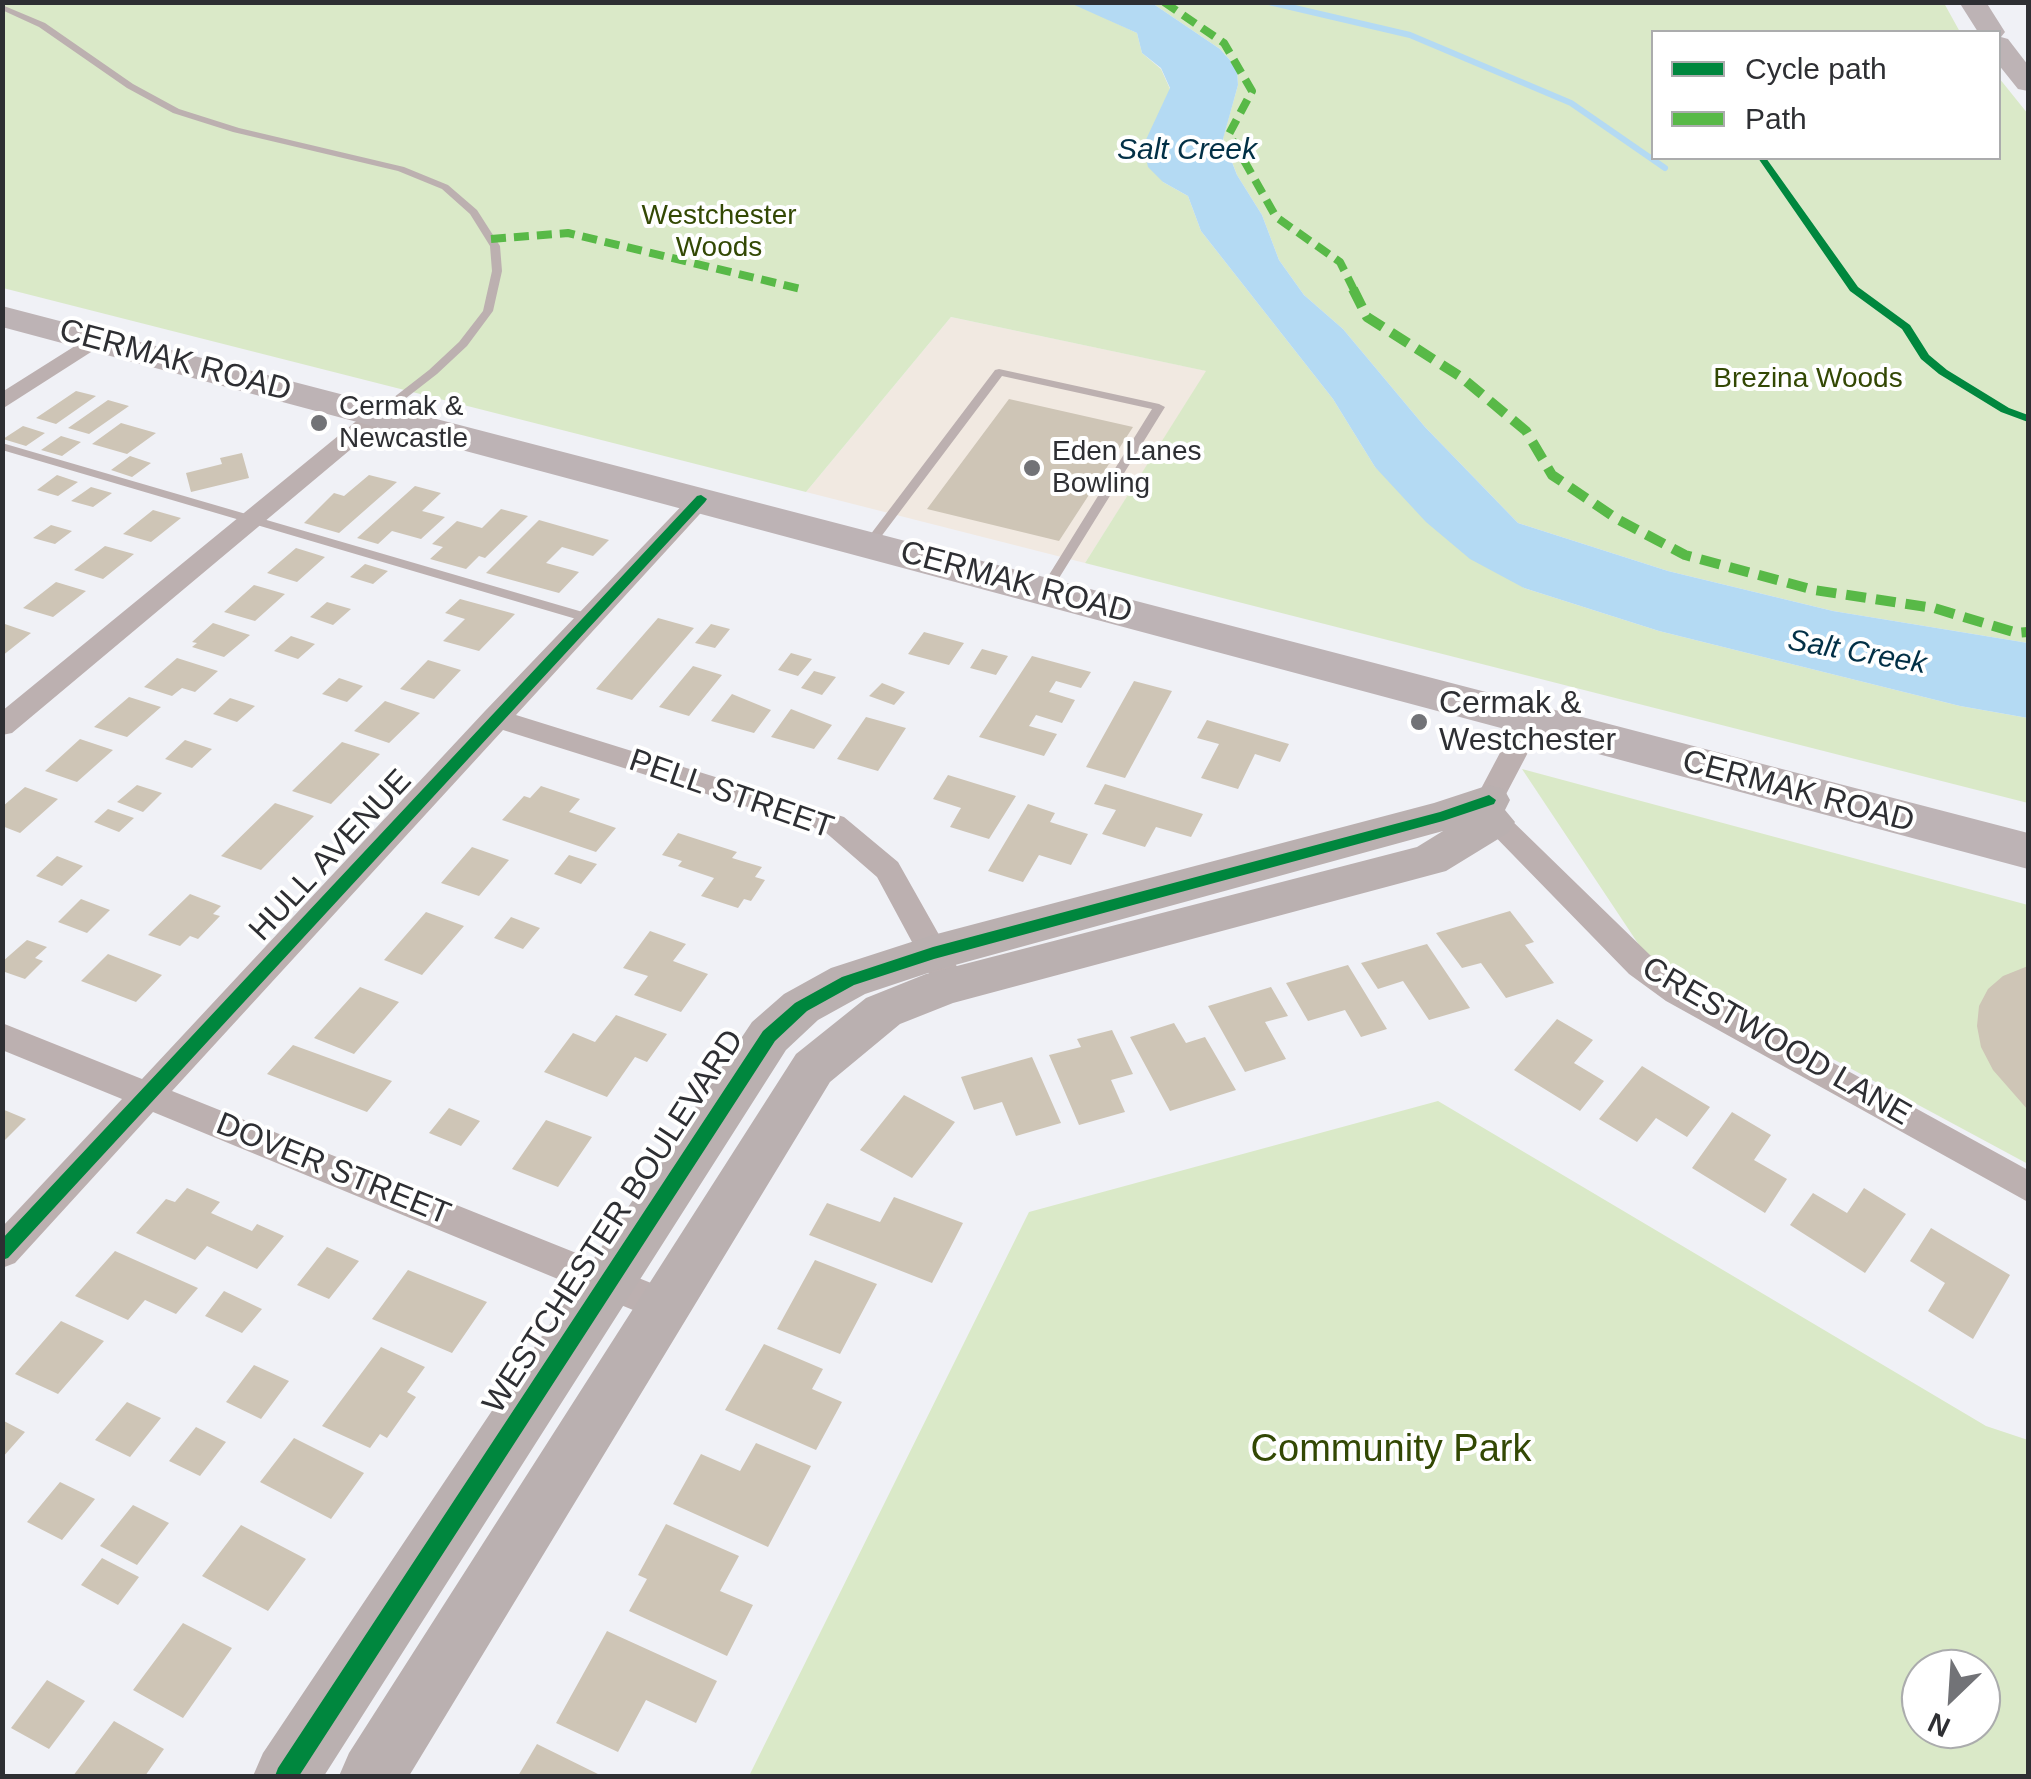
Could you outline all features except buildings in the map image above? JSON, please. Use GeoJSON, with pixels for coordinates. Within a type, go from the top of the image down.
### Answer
{"type":"FeatureCollection","features":[{"type":"Feature","properties":{"kind":"main road"},"geometry":{"type":"LineString","coordinates":[[1972,2],[1989,30]]}},
{"type":"Feature","properties":{"kind":"main road"},"geometry":{"type":"LineString","coordinates":[[2001,49],[2028,84]]}},
{"type":"Feature","properties":{"kind":"main road","name":"CERMAK ROAD"},"geometry":{"type":"LineString","coordinates":[[2,316],[2028,852]]}},
{"type":"Feature","properties":{"kind":"street"},"geometry":{"type":"LineString","coordinates":[[2,402],[94,340]]}},
{"type":"Feature","properties":{"kind":"street"},"geometry":{"type":"LineString","coordinates":[[2,726],[379,414]]}},
{"type":"Feature","properties":{"kind":"street","name":"HULL AVENUE"},"geometry":{"type":"LineString","coordinates":[[2,1252],[701,498]]}},
{"type":"Feature","properties":{"kind":"street","name":"PELL STREET"},"geometry":{"type":"LineString","coordinates":[[495,718],[834,824],[888,870],[942,969]]}},
{"type":"Feature","properties":{"kind":"street"},"geometry":{"type":"LineString","coordinates":[[1491,811],[1530,722]]}},
{"type":"Feature","properties":{"kind":"street","name":"WESTCHESTER BOULEVARD"},"geometry":{"type":"LineString","coordinates":[[286,1776],[768,1036],[801,1007],[848,981],[942,969],[1430,860],[1491,811]]}},
{"type":"Feature","properties":{"kind":"street","name":"CRESTWOOD LANE"},"geometry":{"type":"LineString","coordinates":[[1491,811],[1640,965],[1663,983],[2028,1186]]}},
{"type":"Feature","properties":{"kind":"street","name":"WESTCHESTER BOULEVARD"},"geometry":{"type":"LineString","coordinates":[[372,1776],[813,1068],[882,1011],[942,969]]}},
{"type":"Feature","properties":{"kind":"street","name":"DOVER STREET"},"geometry":{"type":"LineString","coordinates":[[2,1036],[663,1305]]}},
{"type":"Feature","properties":{"kind":"lane"},"geometry":{"type":"LineString","coordinates":[[2,7],[42,25],[130,86],[176,111],[236,130],[401,169],[445,187],[474,212],[495,246],[497,271],[488,311],[463,344],[379,414]]}},
{"type":"Feature","properties":{"kind":"lane"},"geometry":{"type":"LineString","coordinates":[[870,544],[999,372],[1159,407],[1045,590]]}},
{"type":"Feature","properties":{"kind":"lane"},"geometry":{"type":"LineString","coordinates":[[2,446],[588,618]]}},
{"type":"Feature","properties":{"kind":"shaded area"},"geometry":{"type":"Polygon","coordinates":[[[951,317],[1207,371],[1085,563],[806,492],[951,317]]]}},
{"type":"Feature","properties":{"kind":"green space","name":"Westchester Woods"},"geometry":{"type":"Polygon","coordinates":[[[2,3],[1073,3],[1137,33],[1142,53],[1161,69],[1170,89],[1154,127],[1163,182],[1188,196],[1201,231],[1333,399],[1375,467],[1524,588],[1659,631],[1960,706],[2028,718],[2028,803],[1085,563],[1206,371],[951,317],[806,492],[3,288],[2,3]]]}},
{"type":"Feature","properties":{"kind":"green space","name":"Brezina Woods"},"geometry":{"type":"Polygon","coordinates":[[[1152,3],[1944,3],[1959,30],[1651,30],[1651,160],[2001,160],[2001,80],[2028,114],[2028,643],[1833,611],[1668,571],[1518,523],[1425,427],[1343,329],[1304,295],[1279,260],[1262,215],[1237,175],[1223,138],[1238,85],[1237,68],[1220,49],[1152,3]]]}},
{"type":"Feature","properties":{"kind":"green space"},"geometry":{"type":"Polygon","coordinates":[[[1522,769],[2028,905],[2028,1164],[1649,960],[1522,769]]]}},
{"type":"Feature","properties":{"kind":"green space","name":"Community Park"},"geometry":{"type":"Polygon","coordinates":[[[1438,1101],[1986,1426],[2028,1440],[2028,1776],[749,1776],[1029,1212],[1438,1101]]]}},
{"type":"Feature","properties":{"kind":"water","name":"Salt Creek"},"geometry":{"type":"Polygon","coordinates":[[[1070,3],[1152,3],[1220,49],[1237,68],[1238,85],[1223,139],[1237,175],[1262,215],[1279,260],[1304,295],[1343,329],[1425,427],[1518,523],[1668,571],[1833,611],[2028,643],[2028,718],[1960,706],[1659,631],[1524,588],[1470,559],[1426,522],[1375,467],[1333,399],[1201,231],[1188,196],[1163,182],[1148,167],[1143,146],[1170,88],[1161,68],[1142,53],[1137,33],[1070,3]]]}},
{"type":"Feature","properties":{"kind":"waterway"},"geometry":{"type":"LineString","coordinates":[[1269,2],[1410,35],[1571,103],[1651,158]]}},
{"type":"Feature","properties":{"kind":"waterway"},"geometry":{"type":"LineString","coordinates":[[1653,160],[1665,168]]}},
{"type":"Feature","properties":{"kind":"marked path"},"geometry":{"type":"LineString","coordinates":[[1164,2],[1224,43],[1252,91],[1229,134],[1276,217],[1340,262],[1367,317],[1461,377],[1526,431],[1552,475],[1617,519],[1685,555],[1814,590],[1934,608],[2017,633],[2028,632]]}},
{"type":"Feature","properties":{"kind":"marked path"},"geometry":{"type":"LineString","coordinates":[[491,239],[568,233],[805,290]]}},
{"type":"Feature","properties":{"kind":"cycle path"},"geometry":{"type":"LineString","coordinates":[[1763,160],[1854,289],[1906,327],[1925,357],[1943,372],[2005,410],[2028,419]]}},
{"type":"Feature","properties":{"kind":"cycle path"},"geometry":{"type":"LineString","coordinates":[[2,1252],[701,499]]}},
{"type":"Feature","properties":{"kind":"cycle path"},"geometry":{"type":"LineString","coordinates":[[286,1776],[769,1036],[801,1007],[848,981],[933,953],[1443,816],[1489,800]]}},
{"type":"Feature","properties":{"kind":"place","name":"Cermak & Newcastle"},"geometry":{"type":"Point","coordinates":[319,423]}},
{"type":"Feature","properties":{"kind":"place","name":"Eden Lanes Bowling"},"geometry":{"type":"Point","coordinates":[1032,468]}},
{"type":"Feature","properties":{"kind":"place","name":"Cermak & Westchester"},"geometry":{"type":"Point","coordinates":[1419,722]}}]}
